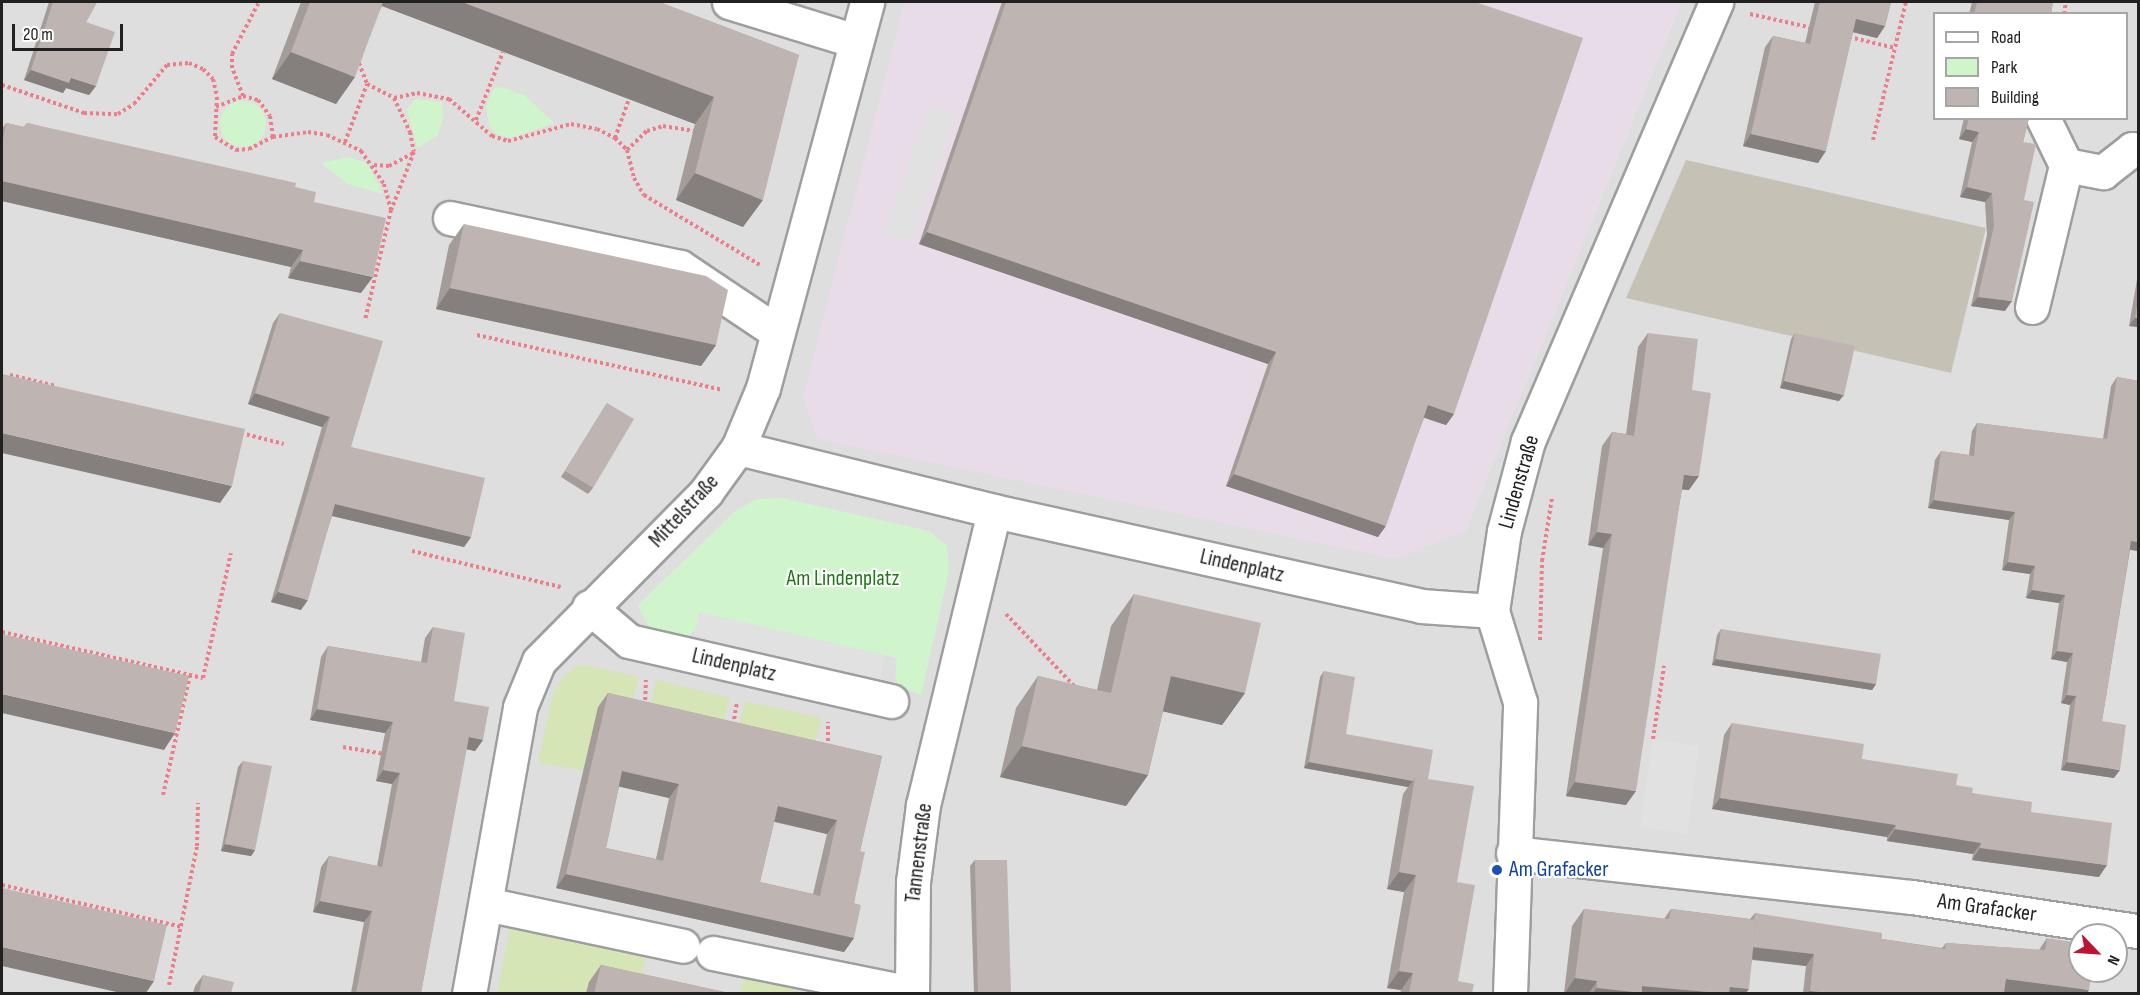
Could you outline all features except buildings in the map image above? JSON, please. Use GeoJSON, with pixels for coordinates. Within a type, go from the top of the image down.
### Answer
{"type":"FeatureCollection","features":[{"type":"Feature","properties":{"kind":"street"},"geometry":{"type":"LineString","coordinates":[[729,2],[856,41]]}},
{"type":"Feature","properties":{"kind":"street","name":"Mittelstraße"},"geometry":{"type":"LineString","coordinates":[[469,993],[520,707],[539,661],[589,607],[706,492],[738,448],[763,388],[867,2]]}},
{"type":"Feature","properties":{"kind":"street","name":"Lindenstraße"},"geometry":{"type":"LineString","coordinates":[[1510,993],[1513,853],[1520,702],[1492,611],[1504,531],[1528,441],[1715,3]]}},
{"type":"Feature","properties":{"kind":"street"},"geometry":{"type":"LineString","coordinates":[[2032,307],[2066,165],[2044,120]]}},
{"type":"Feature","properties":{"kind":"street"},"geometry":{"type":"LineString","coordinates":[[2066,165],[2103,172],[2132,149],[2139,150]]}},
{"type":"Feature","properties":{"kind":"street"},"geometry":{"type":"LineString","coordinates":[[450,218],[680,267],[777,332]]}},
{"type":"Feature","properties":{"kind":"street","name":"Lindenplatz"},"geometry":{"type":"LineString","coordinates":[[738,448],[994,511],[1421,606],[1492,611]]}},
{"type":"Feature","properties":{"kind":"street"},"geometry":{"type":"LineString","coordinates":[[977,582],[994,511]]}},
{"type":"Feature","properties":{"kind":"street","name":"Tannenstraße"},"geometry":{"type":"LineString","coordinates":[[912,993],[913,882],[923,805],[977,582]]}},
{"type":"Feature","properties":{"kind":"street","name":"Lindenplatz"},"geometry":{"type":"LineString","coordinates":[[589,607],[629,641],[891,701]]}},
{"type":"Feature","properties":{"kind":"street","name":"Am Grafacker"},"geometry":{"type":"LineString","coordinates":[[1513,853],[1912,897],[2139,931]]}},
{"type":"Feature","properties":{"kind":"street"},"geometry":{"type":"LineString","coordinates":[[486,904],[912,993]]}},
{"type":"Feature","properties":{"kind":"path"},"geometry":{"type":"LineString","coordinates":[[243,96],[232,68],[232,54],[259,2]]}},
{"type":"Feature","properties":{"kind":"path"},"geometry":{"type":"LineString","coordinates":[[1873,140],[1906,2]]}},
{"type":"Feature","properties":{"kind":"path"},"geometry":{"type":"LineString","coordinates":[[1715,3],[1818,30]]}},
{"type":"Feature","properties":{"kind":"path"},"geometry":{"type":"LineString","coordinates":[[1840,35],[1895,48]]}},
{"type":"Feature","properties":{"kind":"path"},"geometry":{"type":"LineString","coordinates":[[477,120],[503,52]]}},
{"type":"Feature","properties":{"kind":"path"},"geometry":{"type":"LineString","coordinates":[[355,54],[367,84],[394,98],[432,94],[449,99],[477,120],[492,136],[508,141],[571,124],[615,138],[627,150],[634,178],[644,195],[658,206],[750,262],[793,272]]}},
{"type":"Feature","properties":{"kind":"path"},"geometry":{"type":"LineString","coordinates":[[2,85],[84,113],[118,114],[134,104],[167,65],[189,63],[203,69],[213,79],[216,107],[215,137],[236,150],[249,149],[273,137],[308,132],[345,142],[373,164],[384,184],[391,210]]}},
{"type":"Feature","properties":{"kind":"path"},"geometry":{"type":"LineString","coordinates":[[345,142],[367,84]]}},
{"type":"Feature","properties":{"kind":"path"},"geometry":{"type":"LineString","coordinates":[[216,107],[243,96],[258,100],[270,116],[273,137]]}},
{"type":"Feature","properties":{"kind":"path"},"geometry":{"type":"LineString","coordinates":[[365,320],[391,210],[414,152],[410,132],[394,98]]}},
{"type":"Feature","properties":{"kind":"path"},"geometry":{"type":"LineString","coordinates":[[615,138],[629,99]]}},
{"type":"Feature","properties":{"kind":"path"},"geometry":{"type":"LineString","coordinates":[[627,150],[646,131],[663,126],[697,131]]}},
{"type":"Feature","properties":{"kind":"path"},"geometry":{"type":"LineString","coordinates":[[373,164],[389,166],[414,152]]}},
{"type":"Feature","properties":{"kind":"path"},"geometry":{"type":"LineString","coordinates":[[477,335],[732,392],[763,388]]}},
{"type":"Feature","properties":{"kind":"path"},"geometry":{"type":"LineString","coordinates":[[10,375],[67,389]]}},
{"type":"Feature","properties":{"kind":"path"},"geometry":{"type":"LineString","coordinates":[[238,432],[284,444]]}},
{"type":"Feature","properties":{"kind":"path"},"geometry":{"type":"LineString","coordinates":[[1540,643],[1542,561],[1553,495]]}},
{"type":"Feature","properties":{"kind":"path"},"geometry":{"type":"LineString","coordinates":[[412,551],[565,587],[557,596]]}},
{"type":"Feature","properties":{"kind":"path"},"geometry":{"type":"LineString","coordinates":[[2,632],[203,678],[231,553]]}},
{"type":"Feature","properties":{"kind":"path"},"geometry":{"type":"LineString","coordinates":[[977,582],[1084,696]]}},
{"type":"Feature","properties":{"kind":"path"},"geometry":{"type":"LineString","coordinates":[[1653,739],[1664,666]]}},
{"type":"Feature","properties":{"kind":"path"},"geometry":{"type":"LineString","coordinates":[[645,718],[647,671]]}},
{"type":"Feature","properties":{"kind":"path"},"geometry":{"type":"LineString","coordinates":[[163,795],[190,675]]}},
{"type":"Feature","properties":{"kind":"path"},"geometry":{"type":"LineString","coordinates":[[731,738],[739,693]]}},
{"type":"Feature","properties":{"kind":"path"},"geometry":{"type":"LineString","coordinates":[[828,760],[829,714]]}},
{"type":"Feature","properties":{"kind":"path"},"geometry":{"type":"LineString","coordinates":[[344,747],[388,755]]}},
{"type":"Feature","properties":{"kind":"path"},"geometry":{"type":"LineString","coordinates":[[169,985],[197,846],[198,803]]}},
{"type":"Feature","properties":{"kind":"path"},"geometry":{"type":"LineString","coordinates":[[2,885],[182,927]]}},
{"type":"Feature","properties":{"kind":"shaded area"},"geometry":{"type":"Polygon","coordinates":[[[2,2],[905,2],[804,398],[1465,531],[1681,2],[2138,2],[2138,993],[2,994],[2,2]]]}},
{"type":"Feature","properties":{"kind":"shaded area"},"geometry":{"type":"Polygon","coordinates":[[[905,2],[1681,2],[1465,531],[1396,559],[818,439],[803,398],[905,2]]]}},
{"type":"Feature","properties":{"kind":"shaded area"},"geometry":{"type":"Polygon","coordinates":[[[930,104],[956,113],[912,241],[884,233],[930,104]]]}},
{"type":"Feature","properties":{"kind":"shaded area"},"geometry":{"type":"Polygon","coordinates":[[[1686,160],[1986,228],[1951,373],[1626,298],[1686,160]]]}},
{"type":"Feature","properties":{"kind":"shaded area"},"geometry":{"type":"Polygon","coordinates":[[[699,612],[885,655],[879,683],[693,641],[699,612]]]}},
{"type":"Feature","properties":{"kind":"shaded area"},"geometry":{"type":"Polygon","coordinates":[[[1653,739],[1699,746],[1687,834],[1640,827],[1653,739]]]}},
{"type":"Feature","properties":{"kind":"green space"},"geometry":{"type":"Polygon","coordinates":[[[501,87],[525,96],[554,123],[511,138],[498,135],[490,128],[486,108],[493,89],[501,87]]]}},
{"type":"Feature","properties":{"kind":"green space"},"geometry":{"type":"Polygon","coordinates":[[[416,99],[442,102],[443,117],[438,135],[417,148],[407,109],[416,99]]]}},
{"type":"Feature","properties":{"kind":"green space"},"geometry":{"type":"Polygon","coordinates":[[[243,101],[259,108],[266,124],[259,140],[243,147],[227,140],[220,124],[227,108],[243,101]]]}},
{"type":"Feature","properties":{"kind":"green space"},"geometry":{"type":"Polygon","coordinates":[[[348,157],[367,163],[383,194],[348,184],[321,163],[348,157]]]}},
{"type":"Feature","properties":{"kind":"green space","name":"Am Lindenplatz"},"geometry":{"type":"Polygon","coordinates":[[[783,498],[929,531],[947,546],[949,571],[921,695],[895,684],[897,658],[699,612],[695,631],[682,640],[665,637],[648,625],[638,605],[734,512],[757,499],[783,498]]]}},
{"type":"Feature","properties":{"kind":"green space"},"geometry":{"type":"Polygon","coordinates":[[[586,665],[639,677],[629,714],[584,771],[538,762],[553,694],[563,676],[577,666],[586,665]]]}},
{"type":"Feature","properties":{"kind":"green space"},"geometry":{"type":"Polygon","coordinates":[[[656,680],[730,698],[719,735],[648,719],[656,680]]]}},
{"type":"Feature","properties":{"kind":"green space"},"geometry":{"type":"Polygon","coordinates":[[[745,701],[822,718],[811,756],[736,739],[745,701]]]}},
{"type":"Feature","properties":{"kind":"green space"},"geometry":{"type":"Polygon","coordinates":[[[512,918],[648,946],[638,993],[497,994],[512,918]]]}},
{"type":"Feature","properties":{"kind":"green space"},"geometry":{"type":"Polygon","coordinates":[[[746,970],[795,981],[792,993],[740,994],[746,970]]]}},
{"type":"Feature","properties":{"kind":"place","name":"Am Grafacker"},"geometry":{"type":"Point","coordinates":[1497,870]}}]}
